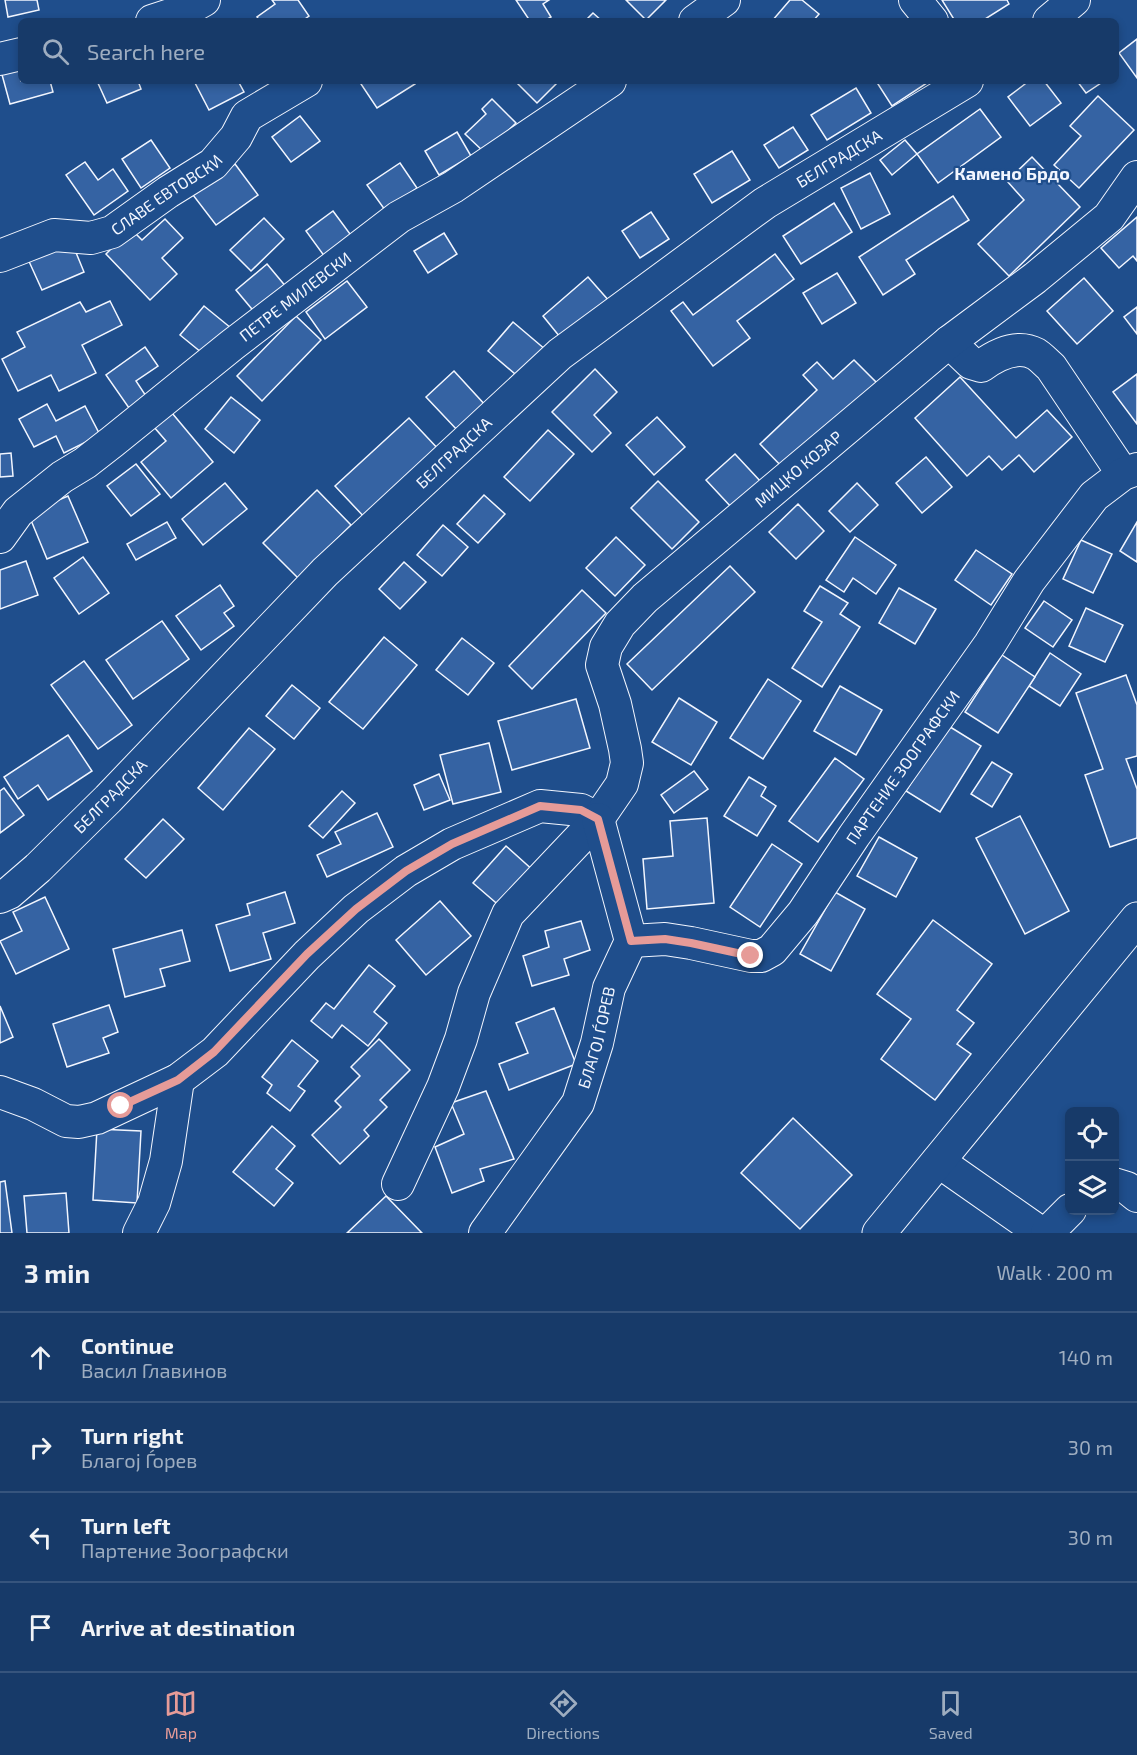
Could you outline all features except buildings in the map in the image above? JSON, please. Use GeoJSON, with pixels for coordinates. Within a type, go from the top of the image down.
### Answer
{"type":"FeatureCollection","features":[{"type":"Feature","properties":{"kind":"main road"},"geometry":{"type":"LineString","coordinates":[[879,1233],[1137,919]]}},
{"type":"Feature","properties":{"kind":"street"},"geometry":{"type":"LineString","coordinates":[[161,18],[188,9],[204,0]]}},
{"type":"Feature","properties":{"kind":"street"},"geometry":{"type":"LineString","coordinates":[[699,18],[724,0]]}},
{"type":"Feature","properties":{"kind":"street"},"geometry":{"type":"LineString","coordinates":[[915,0],[930,18]]}},
{"type":"Feature","properties":{"kind":"street"},"geometry":{"type":"LineString","coordinates":[[1053,18],[1074,0]]}},
{"type":"Feature","properties":{"kind":"street"},"geometry":{"type":"LineString","coordinates":[[0,59],[18,55]]}},
{"type":"Feature","properties":{"kind":"street","name":"СЛАВЕ ЕВТОВСКИ"},"geometry":{"type":"LineString","coordinates":[[0,256],[54,236],[91,238],[112,232],[168,192],[213,164],[236,137],[247,116],[301,84]]}},
{"type":"Feature","properties":{"kind":"street","name":"ПЕТРЕ МИЛЕВСКИ"},"geometry":{"type":"LineString","coordinates":[[0,537],[18,513],[62,477],[112,442],[232,345],[399,217],[453,187],[606,84]]}},
{"type":"Feature","properties":{"kind":"street","name":"БЕЛГРАДСКА"},"geometry":{"type":"LineString","coordinates":[[0,897],[9,893],[38,868],[108,799],[326,572],[560,354],[765,202],[963,84]]}},
{"type":"Feature","properties":{"kind":"street","name":"МИЦКО КОЗАР"},"geometry":{"type":"LineString","coordinates":[[398,1184],[443,1087],[461,1039],[474,993],[508,914],[598,819],[622,784],[627,763],[615,704],[602,665],[606,647],[620,624],[645,598],[949,342],[1035,278],[1109,217],[1137,177]]}},
{"type":"Feature","properties":{"kind":"street","name":"ПАРТЕНИЕ ЗООГРАФСКИ"},"geometry":{"type":"LineString","coordinates":[[631,941],[665,939],[751,956],[761,956],[772,950],[803,913],[854,836],[990,644],[1029,581],[1094,496],[1130,472],[1051,367],[1035,353],[1014,349],[990,359],[981,366],[971,363],[949,342]]}},
{"type":"Feature","properties":{"kind":"street"},"geometry":{"type":"LineString","coordinates":[[0,1092],[33,1104],[56,1117],[79,1122],[97,1118],[178,1080],[214,1052],[307,954],[356,909],[406,871],[452,844],[540,806],[581,810],[598,819],[631,941]]}},
{"type":"Feature","properties":{"kind":"street","name":"БЛАГОЈ ЃОРЕВ"},"geometry":{"type":"LineString","coordinates":[[485,1233],[578,1103],[597,1043],[609,988],[631,941]]}},
{"type":"Feature","properties":{"kind":"street"},"geometry":{"type":"LineString","coordinates":[[139,1233],[154,1203],[166,1161],[178,1080]]}},
{"type":"Feature","properties":{"kind":"street"},"geometry":{"type":"LineString","coordinates":[[938,1161],[1041,1233]]}},
{"type":"Feature","properties":{"kind":"street"},"geometry":{"type":"LineString","coordinates":[[1119,1186],[1127,1188],[1137,1196]]}},
{"type":"Feature","properties":{"kind":"street"},"geometry":{"type":"LineString","coordinates":[[1047,1233],[1065,1215]]}},
{"type":"Feature","properties":{"kind":"district","name":"Камено Брдо"},"geometry":{"type":"Point","coordinates":[1012,174]}},
{"type":"Feature","properties":{"kind":"route"},"geometry":{"type":"LineString","coordinates":[[121,1106],[178,1080],[214,1052],[307,954],[356,909],[406,871],[452,844],[540,806],[581,810],[598,819],[631,941],[665,939],[751,956]]}}]}
